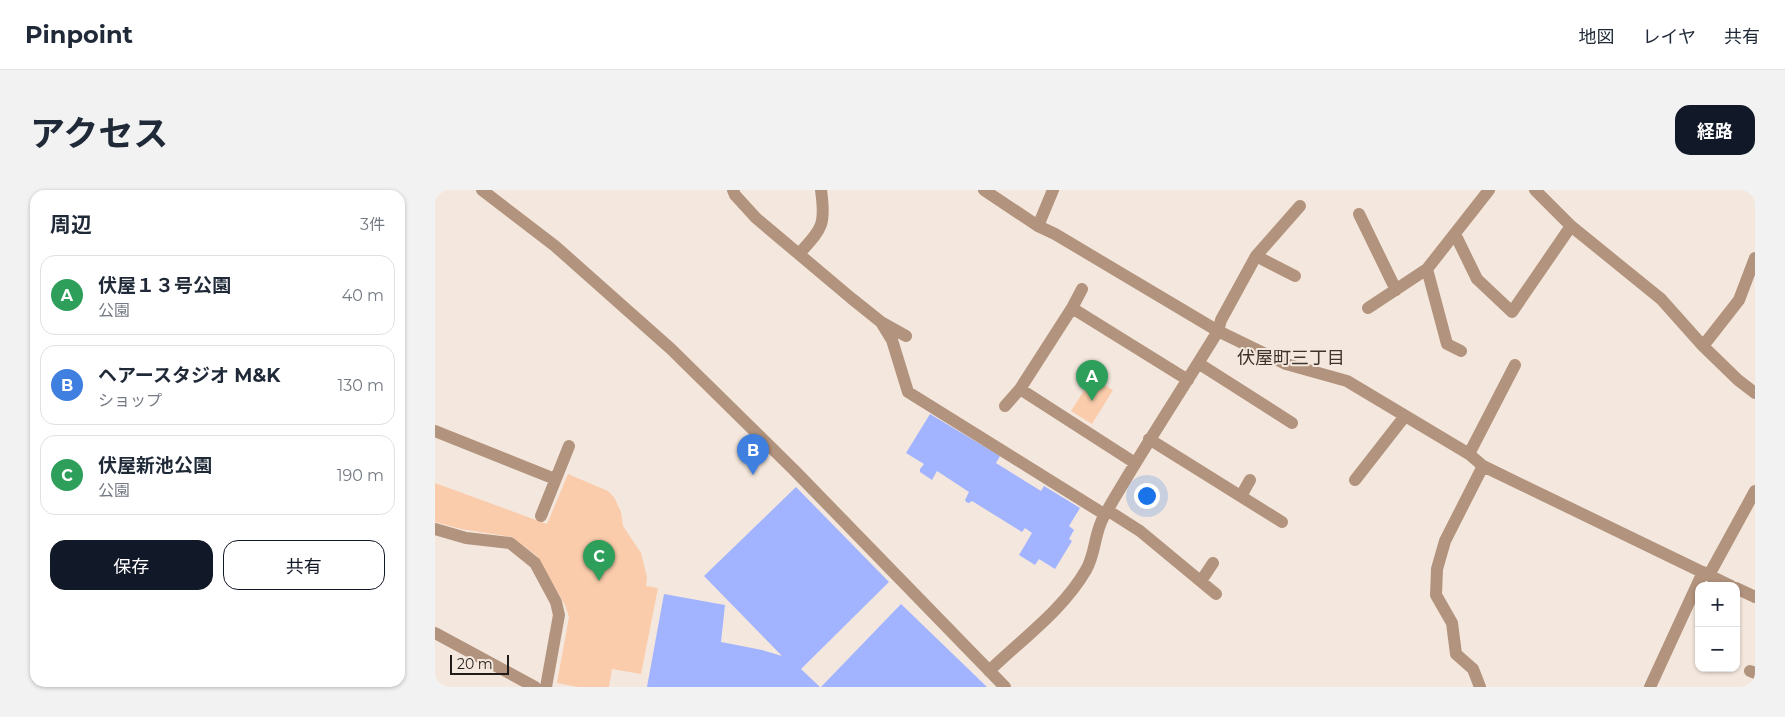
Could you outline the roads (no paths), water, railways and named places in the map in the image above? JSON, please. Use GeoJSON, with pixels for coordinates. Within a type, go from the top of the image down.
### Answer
{"type":"FeatureCollection","features":[{"type":"Feature","properties":{"kind":"street"},"geometry":{"type":"LineString","coordinates":[[482,190],[555,246],[671,349],[794,470],[1005,687]]}},
{"type":"Feature","properties":{"kind":"street"},"geometry":{"type":"LineString","coordinates":[[733,190],[735,195],[756,218],[881,322],[906,336]]}},
{"type":"Feature","properties":{"kind":"street"},"geometry":{"type":"LineString","coordinates":[[799,254],[820,231],[824,209],[821,190]]}},
{"type":"Feature","properties":{"kind":"street"},"geometry":{"type":"LineString","coordinates":[[984,190],[1038,226],[1055,234],[1218,331],[1286,364],[1347,381],[1469,454],[1483,466],[1723,582]]}},
{"type":"Feature","properties":{"kind":"street"},"geometry":{"type":"LineString","coordinates":[[1038,226],[1053,190]]}},
{"type":"Feature","properties":{"kind":"street"},"geometry":{"type":"LineString","coordinates":[[1368,308],[1427,270],[1489,190]]}},
{"type":"Feature","properties":{"kind":"street"},"geometry":{"type":"LineString","coordinates":[[1535,190],[1571,226],[1661,299],[1703,346],[1738,380],[1755,393]]}},
{"type":"Feature","properties":{"kind":"street"},"geometry":{"type":"LineString","coordinates":[[989,671],[1064,600],[1087,569],[1097,528],[1149,439],[1218,331],[1221,320],[1256,256],[1300,206]]}},
{"type":"Feature","properties":{"kind":"street"},"geometry":{"type":"LineString","coordinates":[[1359,214],[1396,290]]}},
{"type":"Feature","properties":{"kind":"street"},"geometry":{"type":"LineString","coordinates":[[1455,234],[1477,279],[1512,312],[1571,226]]}},
{"type":"Feature","properties":{"kind":"street"},"geometry":{"type":"LineString","coordinates":[[1256,256],[1295,276]]}},
{"type":"Feature","properties":{"kind":"street"},"geometry":{"type":"LineString","coordinates":[[1703,346],[1739,300],[1755,258]]}},
{"type":"Feature","properties":{"kind":"street"},"geometry":{"type":"LineString","coordinates":[[1427,270],[1447,344],[1461,351]]}},
{"type":"Feature","properties":{"kind":"street"},"geometry":{"type":"LineString","coordinates":[[1005,406],[1021,389],[1082,289]]}},
{"type":"Feature","properties":{"kind":"street"},"geometry":{"type":"LineString","coordinates":[[1072,308],[1187,380]]}},
{"type":"Feature","properties":{"kind":"street"},"geometry":{"type":"LineString","coordinates":[[881,322],[892,340],[908,392],[1140,531],[1216,594]]}},
{"type":"Feature","properties":{"kind":"street"},"geometry":{"type":"LineString","coordinates":[[1198,363],[1292,423]]}},
{"type":"Feature","properties":{"kind":"street"},"geometry":{"type":"LineString","coordinates":[[1469,454],[1515,364]]}},
{"type":"Feature","properties":{"kind":"street"},"geometry":{"type":"LineString","coordinates":[[1021,389],[1135,463]]}},
{"type":"Feature","properties":{"kind":"street"},"geometry":{"type":"LineString","coordinates":[[1355,480],[1405,416]]}},
{"type":"Feature","properties":{"kind":"street"},"geometry":{"type":"LineString","coordinates":[[435,431],[555,479]]}},
{"type":"Feature","properties":{"kind":"street"},"geometry":{"type":"LineString","coordinates":[[1149,439],[1282,522]]}},
{"type":"Feature","properties":{"kind":"street"},"geometry":{"type":"LineString","coordinates":[[541,516],[569,446]]}},
{"type":"Feature","properties":{"kind":"street"},"geometry":{"type":"LineString","coordinates":[[1480,687],[1473,669],[1456,654],[1452,623],[1436,594],[1437,569],[1445,541],[1483,466]]}},
{"type":"Feature","properties":{"kind":"street"},"geometry":{"type":"LineString","coordinates":[[1241,496],[1251,480]]}},
{"type":"Feature","properties":{"kind":"street"},"geometry":{"type":"LineString","coordinates":[[1650,687],[1706,574],[1755,491]]}},
{"type":"Feature","properties":{"kind":"street"},"geometry":{"type":"LineString","coordinates":[[435,529],[466,538],[510,543],[535,563],[556,602],[559,615],[546,687]]}},
{"type":"Feature","properties":{"kind":"street"},"geometry":{"type":"LineString","coordinates":[[1201,581],[1213,563]]}},
{"type":"Feature","properties":{"kind":"street"},"geometry":{"type":"LineString","coordinates":[[1740,590],[1755,597]]}},
{"type":"Feature","properties":{"kind":"street"},"geometry":{"type":"LineString","coordinates":[[435,633],[535,687]]}},
{"type":"Feature","properties":{"kind":"place","name":"伏屋１３号公園"},"geometry":{"type":"Point","coordinates":[1092,401]}},
{"type":"Feature","properties":{"kind":"place","name":"ヘアースタジオ M&K"},"geometry":{"type":"Point","coordinates":[753,475]}},
{"type":"Feature","properties":{"kind":"place","name":"伏屋新池公園"},"geometry":{"type":"Point","coordinates":[599,581]}},
{"type":"Feature","properties":{"kind":"district","name":"伏屋町三丁目"},"geometry":{"type":"Point","coordinates":[1291,358]}}]}
